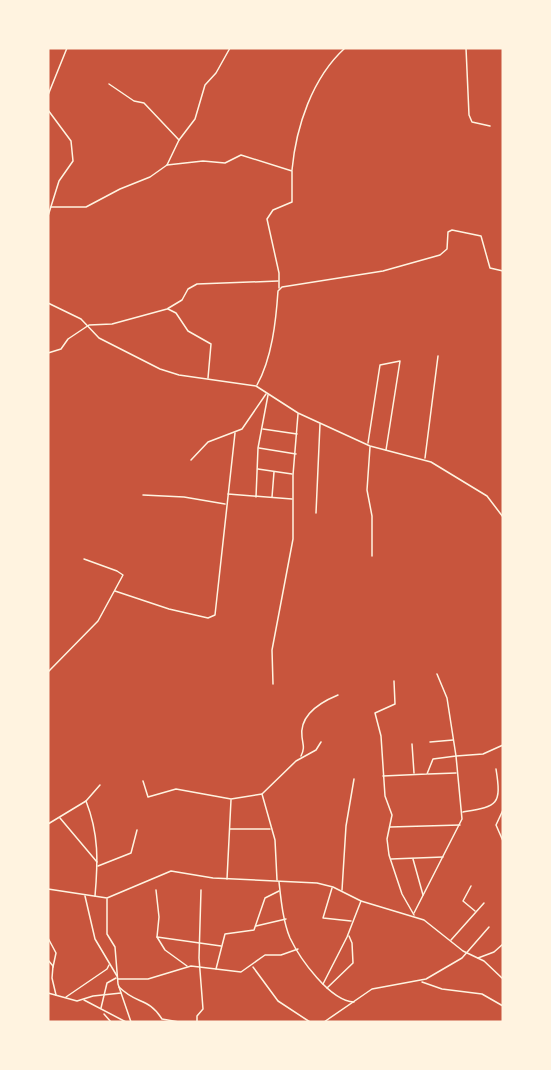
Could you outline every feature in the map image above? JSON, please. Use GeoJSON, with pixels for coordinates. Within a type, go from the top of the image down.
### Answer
{"type":"FeatureCollection","features":[{"type":"Feature","properties":{"kind":"street"},"geometry":{"type":"LineString","coordinates":[[48,94],[66,48]]}},
{"type":"Feature","properties":{"kind":"street"},"geometry":{"type":"LineString","coordinates":[[51,207],[86,207],[120,189],[150,177],[167,165],[179,140],[195,119],[205,85],[216,73],[230,48]]}},
{"type":"Feature","properties":{"kind":"street"},"geometry":{"type":"LineString","coordinates":[[256,386],[275,322],[279,288],[267,219],[273,210],[292,202],[294,146],[312,94],[327,66],[345,48]]}},
{"type":"Feature","properties":{"kind":"street"},"geometry":{"type":"LineString","coordinates":[[466,48],[469,116],[472,122],[490,126]]}},
{"type":"Feature","properties":{"kind":"street"},"geometry":{"type":"LineString","coordinates":[[109,84],[134,100],[144,103],[179,140]]}},
{"type":"Feature","properties":{"kind":"street"},"geometry":{"type":"LineString","coordinates":[[48,110],[71,141],[73,161],[59,181],[48,216]]}},
{"type":"Feature","properties":{"kind":"street"},"geometry":{"type":"LineString","coordinates":[[167,165],[225,163],[241,155],[292,171]]}},
{"type":"Feature","properties":{"kind":"street"},"geometry":{"type":"LineString","coordinates":[[279,288],[383,271],[440,255],[447,249],[448,232],[452,230],[481,236],[490,268],[503,271]]}},
{"type":"Feature","properties":{"kind":"street"},"geometry":{"type":"LineString","coordinates":[[48,353],[61,349],[68,339],[87,327],[127,321],[167,309],[182,300],[188,290],[198,284],[279,281]]}},
{"type":"Feature","properties":{"kind":"street"},"geometry":{"type":"LineString","coordinates":[[48,303],[81,319],[99,338],[160,369],[179,375],[256,386],[298,413],[369,445],[425,459],[487,496],[503,517]]}},
{"type":"Feature","properties":{"kind":"street"},"geometry":{"type":"LineString","coordinates":[[167,309],[176,313],[188,332],[211,344],[208,379]]}},
{"type":"Feature","properties":{"kind":"street"},"geometry":{"type":"LineString","coordinates":[[425,459],[438,356]]}},
{"type":"Feature","properties":{"kind":"street"},"geometry":{"type":"LineString","coordinates":[[372,556],[372,516],[367,490],[369,445],[380,365],[400,361],[386,451]]}},
{"type":"Feature","properties":{"kind":"street"},"geometry":{"type":"LineString","coordinates":[[255,497],[258,448],[267,394]]}},
{"type":"Feature","properties":{"kind":"street"},"geometry":{"type":"LineString","coordinates":[[191,460],[208,442],[236,433],[251,419],[267,394]]}},
{"type":"Feature","properties":{"kind":"street"},"geometry":{"type":"LineString","coordinates":[[273,684],[272,650],[293,539],[293,475],[298,413]]}},
{"type":"Feature","properties":{"kind":"street"},"geometry":{"type":"LineString","coordinates":[[316,513],[320,423]]}},
{"type":"Feature","properties":{"kind":"street"},"geometry":{"type":"LineString","coordinates":[[262,429],[297,434]]}},
{"type":"Feature","properties":{"kind":"street"},"geometry":{"type":"LineString","coordinates":[[115,591],[169,609],[208,618],[214,615],[236,433]]}},
{"type":"Feature","properties":{"kind":"street"},"geometry":{"type":"LineString","coordinates":[[258,448],[296,454]]}},
{"type":"Feature","properties":{"kind":"street"},"geometry":{"type":"LineString","coordinates":[[257,469],[293,475]]}},
{"type":"Feature","properties":{"kind":"street"},"geometry":{"type":"LineString","coordinates":[[272,498],[274,471]]}},
{"type":"Feature","properties":{"kind":"street"},"geometry":{"type":"LineString","coordinates":[[227,494],[293,499]]}},
{"type":"Feature","properties":{"kind":"street"},"geometry":{"type":"LineString","coordinates":[[143,495],[183,497],[226,504]]}},
{"type":"Feature","properties":{"kind":"street"},"geometry":{"type":"LineString","coordinates":[[48,672],[98,621],[123,574],[84,559]]}},
{"type":"Feature","properties":{"kind":"street"},"geometry":{"type":"LineString","coordinates":[[414,915],[460,825],[462,813],[447,698],[437,674]]}},
{"type":"Feature","properties":{"kind":"street"},"geometry":{"type":"LineString","coordinates":[[394,681],[395,704],[375,713],[381,736],[385,796],[392,815],[387,842],[390,859],[402,894],[414,915]]}},
{"type":"Feature","properties":{"kind":"street"},"geometry":{"type":"LineString","coordinates":[[300,758],[304,747],[302,732],[307,717],[314,708],[338,695]]}},
{"type":"Feature","properties":{"kind":"street"},"geometry":{"type":"LineString","coordinates":[[430,742],[454,740]]}},
{"type":"Feature","properties":{"kind":"street"},"geometry":{"type":"LineString","coordinates":[[143,781],[148,797],[180,789],[231,799],[262,794],[300,758],[311,754],[321,742]]}},
{"type":"Feature","properties":{"kind":"street"},"geometry":{"type":"LineString","coordinates":[[412,744],[414,774]]}},
{"type":"Feature","properties":{"kind":"street"},"geometry":{"type":"LineString","coordinates":[[427,774],[433,759],[483,754],[503,745]]}},
{"type":"Feature","properties":{"kind":"street"},"geometry":{"type":"LineString","coordinates":[[462,813],[484,810],[499,799],[496,769]]}},
{"type":"Feature","properties":{"kind":"street"},"geometry":{"type":"LineString","coordinates":[[383,776],[457,773]]}},
{"type":"Feature","properties":{"kind":"street"},"geometry":{"type":"LineString","coordinates":[[342,891],[346,826],[354,779]]}},
{"type":"Feature","properties":{"kind":"street"},"geometry":{"type":"LineString","coordinates":[[48,824],[86,801],[100,785]]}},
{"type":"Feature","properties":{"kind":"street"},"geometry":{"type":"LineString","coordinates":[[262,794],[276,851],[278,881],[290,936],[322,984],[341,1000],[355,1002]]}},
{"type":"Feature","properties":{"kind":"street"},"geometry":{"type":"LineString","coordinates":[[227,879],[231,799]]}},
{"type":"Feature","properties":{"kind":"street"},"geometry":{"type":"LineString","coordinates":[[86,801],[96,829],[95,897]]}},
{"type":"Feature","properties":{"kind":"street"},"geometry":{"type":"LineString","coordinates":[[503,810],[496,825],[503,841]]}},
{"type":"Feature","properties":{"kind":"street"},"geometry":{"type":"LineString","coordinates":[[59,817],[97,865]]}},
{"type":"Feature","properties":{"kind":"street"},"geometry":{"type":"LineString","coordinates":[[390,827],[460,825]]}},
{"type":"Feature","properties":{"kind":"street"},"geometry":{"type":"LineString","coordinates":[[229,829],[271,829]]}},
{"type":"Feature","properties":{"kind":"street"},"geometry":{"type":"LineString","coordinates":[[97,865],[131,853],[137,830]]}},
{"type":"Feature","properties":{"kind":"street"},"geometry":{"type":"LineString","coordinates":[[390,859],[443,857]]}},
{"type":"Feature","properties":{"kind":"street"},"geometry":{"type":"LineString","coordinates":[[413,858],[423,895]]}},
{"type":"Feature","properties":{"kind":"street"},"geometry":{"type":"LineString","coordinates":[[48,889],[107,898],[171,871],[227,879],[317,883],[333,887],[361,901],[414,915],[430,924],[503,979]]}},
{"type":"Feature","properties":{"kind":"street"},"geometry":{"type":"LineString","coordinates":[[471,886],[463,901],[476,912]]}},
{"type":"Feature","properties":{"kind":"street"},"geometry":{"type":"LineString","coordinates":[[333,887],[323,918],[352,921]]}},
{"type":"Feature","properties":{"kind":"street"},"geometry":{"type":"LineString","coordinates":[[156,890],[159,917],[157,937],[165,950],[187,967]]}},
{"type":"Feature","properties":{"kind":"street"},"geometry":{"type":"LineString","coordinates":[[197,1022],[197,1016],[203,1009],[199,967],[201,890]]}},
{"type":"Feature","properties":{"kind":"street"},"geometry":{"type":"LineString","coordinates":[[216,970],[225,934],[252,931],[266,898],[280,890]]}},
{"type":"Feature","properties":{"kind":"street"},"geometry":{"type":"LineString","coordinates":[[84,895],[92,932],[117,978]]}},
{"type":"Feature","properties":{"kind":"street"},"geometry":{"type":"LineString","coordinates":[[107,898],[106,934],[115,947],[117,978],[131,1022]]}},
{"type":"Feature","properties":{"kind":"street"},"geometry":{"type":"LineString","coordinates":[[322,984],[348,935],[361,901]]}},
{"type":"Feature","properties":{"kind":"street"},"geometry":{"type":"LineString","coordinates":[[450,941],[484,903]]}},
{"type":"Feature","properties":{"kind":"street"},"geometry":{"type":"LineString","coordinates":[[255,927],[286,919]]}},
{"type":"Feature","properties":{"kind":"street"},"geometry":{"type":"LineString","coordinates":[[324,1022],[377,987],[421,981],[466,953],[489,927]]}},
{"type":"Feature","properties":{"kind":"street"},"geometry":{"type":"LineString","coordinates":[[326,988],[353,963],[352,943],[348,935]]}},
{"type":"Feature","properties":{"kind":"street"},"geometry":{"type":"LineString","coordinates":[[157,937],[222,946]]}},
{"type":"Feature","properties":{"kind":"street"},"geometry":{"type":"LineString","coordinates":[[48,938],[56,953],[52,979],[56,996]]}},
{"type":"Feature","properties":{"kind":"street"},"geometry":{"type":"LineString","coordinates":[[477,958],[494,952],[503,944]]}},
{"type":"Feature","properties":{"kind":"street"},"geometry":{"type":"LineString","coordinates":[[111,1022],[102,1010],[108,982],[117,978],[148,979],[187,967],[240,972],[253,966],[265,955],[281,955],[298,949]]}},
{"type":"Feature","properties":{"kind":"street"},"geometry":{"type":"LineString","coordinates":[[48,960],[53,967]]}},
{"type":"Feature","properties":{"kind":"street"},"geometry":{"type":"LineString","coordinates":[[65,998],[107,969],[110,964]]}},
{"type":"Feature","properties":{"kind":"street"},"geometry":{"type":"LineString","coordinates":[[253,966],[278,1002],[310,1022]]}},
{"type":"Feature","properties":{"kind":"street"},"geometry":{"type":"LineString","coordinates":[[421,981],[442,989],[482,994],[502,1004]]}},
{"type":"Feature","properties":{"kind":"street"},"geometry":{"type":"LineString","coordinates":[[119,986],[134,999],[154,1006],[162,1018],[179,1022]]}},
{"type":"Feature","properties":{"kind":"street"},"geometry":{"type":"LineString","coordinates":[[48,993],[74,1001],[121,993]]}},
{"type":"Feature","properties":{"kind":"street"},"geometry":{"type":"LineString","coordinates":[[84,999],[85,1003],[126,1022]]}}]}
